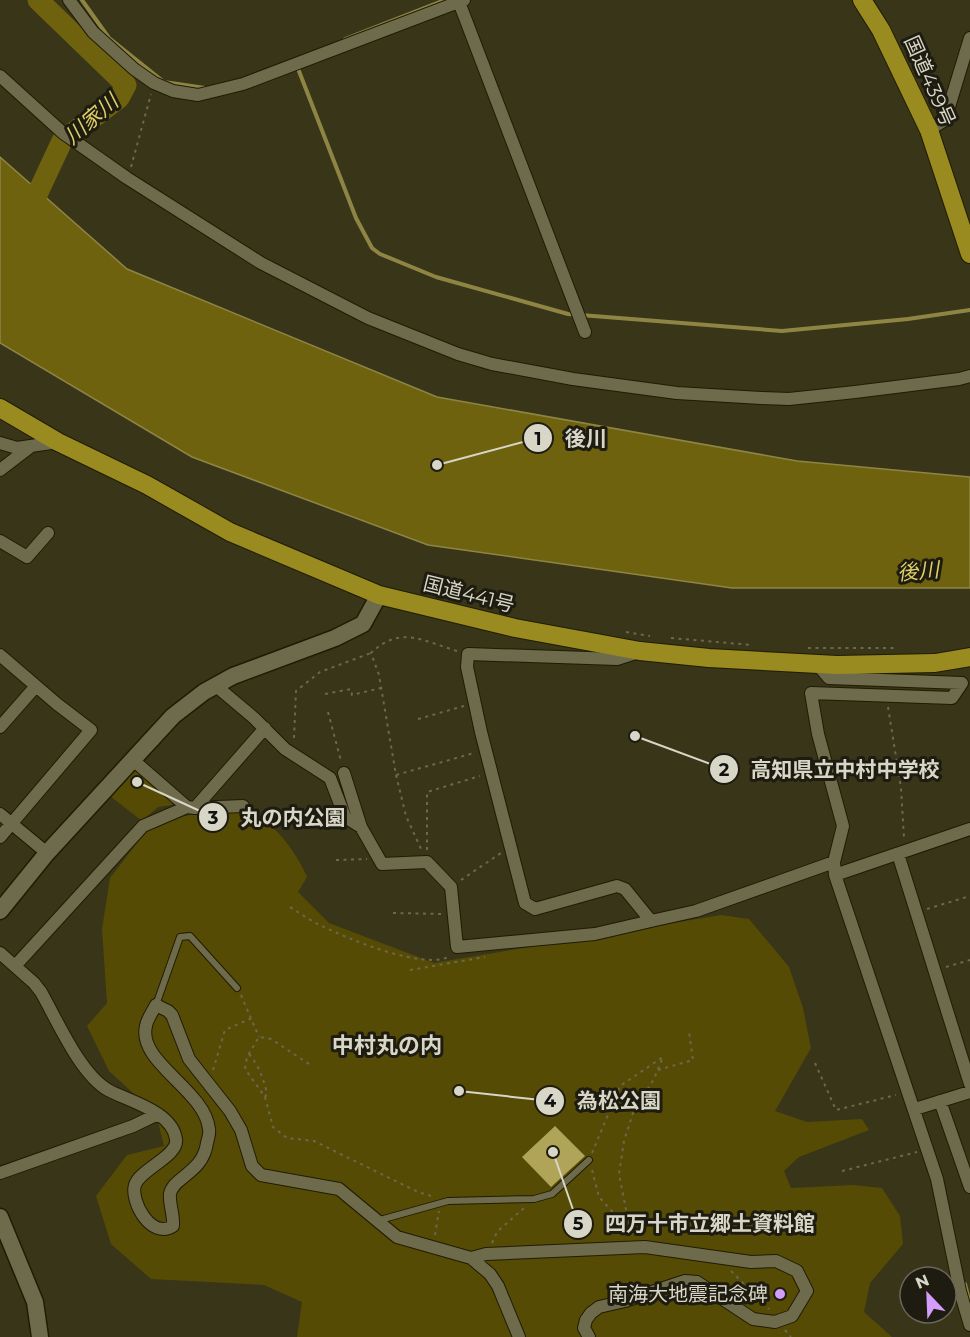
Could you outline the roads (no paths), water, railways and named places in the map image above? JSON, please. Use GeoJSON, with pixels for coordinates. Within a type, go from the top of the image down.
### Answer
{"type":"FeatureCollection","features":[{"type":"Feature","properties":{"kind":"highway","name":"国道439号"},"geometry":{"type":"LineString","coordinates":[[862,0],[881,30],[929,130],[970,254]]}},
{"type":"Feature","properties":{"kind":"highway","name":"国道441号"},"geometry":{"type":"LineString","coordinates":[[0,408],[58,442],[147,485],[230,532],[379,595],[515,628],[640,651],[709,658],[816,664],[935,663],[970,657]]}},
{"type":"Feature","properties":{"kind":"street"},"geometry":{"type":"LineString","coordinates":[[69,0],[93,32],[120,57],[154,83],[173,91],[198,95],[243,84],[462,1],[585,332]]}},
{"type":"Feature","properties":{"kind":"street"},"geometry":{"type":"LineString","coordinates":[[929,130],[945,120],[970,38]]}},
{"type":"Feature","properties":{"kind":"street"},"geometry":{"type":"LineString","coordinates":[[0,76],[63,133],[128,178],[261,263],[326,298],[388,327],[458,354],[492,364],[573,379],[677,393],[789,399],[855,393],[970,376]]}},
{"type":"Feature","properties":{"kind":"street"},"geometry":{"type":"LineString","coordinates":[[0,443],[17,448],[58,442]]}},
{"type":"Feature","properties":{"kind":"street"},"geometry":{"type":"LineString","coordinates":[[0,470],[31,446]]}},
{"type":"Feature","properties":{"kind":"street"},"geometry":{"type":"LineString","coordinates":[[0,541],[27,557],[48,533]]}},
{"type":"Feature","properties":{"kind":"street"},"geometry":{"type":"LineString","coordinates":[[0,911],[47,853],[173,716],[233,676],[335,638],[363,624],[379,595]]}},
{"type":"Feature","properties":{"kind":"street"},"geometry":{"type":"LineString","coordinates":[[640,651],[617,659],[468,654],[467,667],[491,773],[525,903],[535,909],[617,886],[625,889],[651,921]]}},
{"type":"Feature","properties":{"kind":"street"},"geometry":{"type":"LineString","coordinates":[[0,655],[91,730],[0,837]]}},
{"type":"Feature","properties":{"kind":"street"},"geometry":{"type":"LineString","coordinates":[[816,664],[829,678],[966,683]]}},
{"type":"Feature","properties":{"kind":"street"},"geometry":{"type":"LineString","coordinates":[[966,683],[952,698],[812,693],[818,734],[843,826],[835,868],[937,1179],[960,1291],[970,1325]]}},
{"type":"Feature","properties":{"kind":"street"},"geometry":{"type":"LineString","coordinates":[[0,727],[36,686]]}},
{"type":"Feature","properties":{"kind":"street"},"geometry":{"type":"LineString","coordinates":[[216,686],[265,728],[285,749],[330,778],[345,817],[361,826]]}},
{"type":"Feature","properties":{"kind":"street"},"geometry":{"type":"LineString","coordinates":[[191,807],[265,728]]}},
{"type":"Feature","properties":{"kind":"street"},"geometry":{"type":"LineString","coordinates":[[133,760],[191,807]]}},
{"type":"Feature","properties":{"kind":"street"},"geometry":{"type":"LineString","coordinates":[[344,773],[361,826],[382,864],[427,862],[451,887],[457,947],[595,934],[696,911],[835,868],[901,852],[970,829]]}},
{"type":"Feature","properties":{"kind":"street"},"geometry":{"type":"LineString","coordinates":[[15,966],[143,826],[191,807],[243,806]]}},
{"type":"Feature","properties":{"kind":"street"},"geometry":{"type":"LineString","coordinates":[[0,814],[47,853]]}},
{"type":"Feature","properties":{"kind":"street"},"geometry":{"type":"LineString","coordinates":[[901,852],[916,912],[970,1084]]}},
{"type":"Feature","properties":{"kind":"street"},"geometry":{"type":"LineString","coordinates":[[0,953],[41,992],[81,1062],[94,1080],[108,1090],[132,1099],[158,1114],[172,1128],[176,1143],[170,1153],[138,1178],[134,1188],[135,1199],[150,1224],[158,1230],[166,1230],[173,1226],[170,1193],[206,1155],[209,1129],[202,1110],[192,1094],[151,1051],[145,1039],[146,1026],[156,1005],[172,1015],[189,1059],[242,1130],[252,1166],[261,1175],[339,1189],[380,1220],[397,1237],[471,1258],[490,1274],[498,1286],[519,1337]]}},
{"type":"Feature","properties":{"kind":"street"},"geometry":{"type":"LineString","coordinates":[[915,1109],[970,1092]]}},
{"type":"Feature","properties":{"kind":"street"},"geometry":{"type":"LineString","coordinates":[[940,1101],[970,1187]]}},
{"type":"Feature","properties":{"kind":"street"},"geometry":{"type":"LineString","coordinates":[[0,1173],[133,1126],[158,1114]]}},
{"type":"Feature","properties":{"kind":"street"},"geometry":{"type":"LineString","coordinates":[[0,1217],[35,1302],[40,1337]]}},
{"type":"Feature","properties":{"kind":"street"},"geometry":{"type":"LineString","coordinates":[[471,1258],[486,1254],[645,1247],[751,1262],[776,1261],[796,1271],[807,1292],[792,1316],[775,1322],[753,1319],[698,1282],[684,1281],[625,1301],[599,1307],[586,1320],[584,1328],[589,1337]]}},
{"type":"Feature","properties":{"kind":"lane"},"geometry":{"type":"LineString","coordinates":[[156,1005],[180,937],[190,936],[237,988]]}},
{"type":"Feature","properties":{"kind":"lane"},"geometry":{"type":"LineString","coordinates":[[380,1220],[444,1202],[534,1199],[552,1194],[589,1160]]}},
{"type":"Feature","properties":{"kind":"water"},"geometry":{"type":"Polygon","coordinates":[[[0,157],[127,269],[437,397],[797,461],[970,477],[970,588],[732,588],[428,545],[192,457],[0,343],[0,157]]]}},
{"type":"Feature","properties":{"kind":"waterway","name":"川家川"},"geometry":{"type":"LineString","coordinates":[[27,216],[62,141],[119,98],[126,85],[38,0]]}},
{"type":"Feature","properties":{"kind":"waterway"},"geometry":{"type":"LineString","coordinates":[[82,0],[109,38],[164,82],[205,88]]}},
{"type":"Feature","properties":{"kind":"waterway"},"geometry":{"type":"LineString","coordinates":[[345,39],[445,0]]}},
{"type":"Feature","properties":{"kind":"waterway"},"geometry":{"type":"LineString","coordinates":[[297,66],[356,218],[372,248],[380,254],[436,277],[568,314],[782,331],[908,319],[970,310]]}},
{"type":"Feature","properties":{"kind":"waterway"},"geometry":{"type":"LineString","coordinates":[[965,1284],[970,1304]]}},
{"type":"Feature","properties":{"kind":"place","name":"後川"},"geometry":{"type":"Point","coordinates":[437,465]}},
{"type":"Feature","properties":{"kind":"place","name":"高知県立中村中学校"},"geometry":{"type":"Point","coordinates":[635,736]}},
{"type":"Feature","properties":{"kind":"place","name":"丸の内公園"},"geometry":{"type":"Point","coordinates":[137,782]}},
{"type":"Feature","properties":{"kind":"place","name":"為松公園"},"geometry":{"type":"Point","coordinates":[459,1091]}},
{"type":"Feature","properties":{"kind":"place","name":"四万十市立郷土資料館"},"geometry":{"type":"Point","coordinates":[553,1152]}},
{"type":"Feature","properties":{"kind":"place","name":"南海大地震記念碑"},"geometry":{"type":"Point","coordinates":[780,1294]}},
{"type":"Feature","properties":{"kind":"district","name":"中村丸の内"},"geometry":{"type":"Point","coordinates":[387,1045]}}]}
